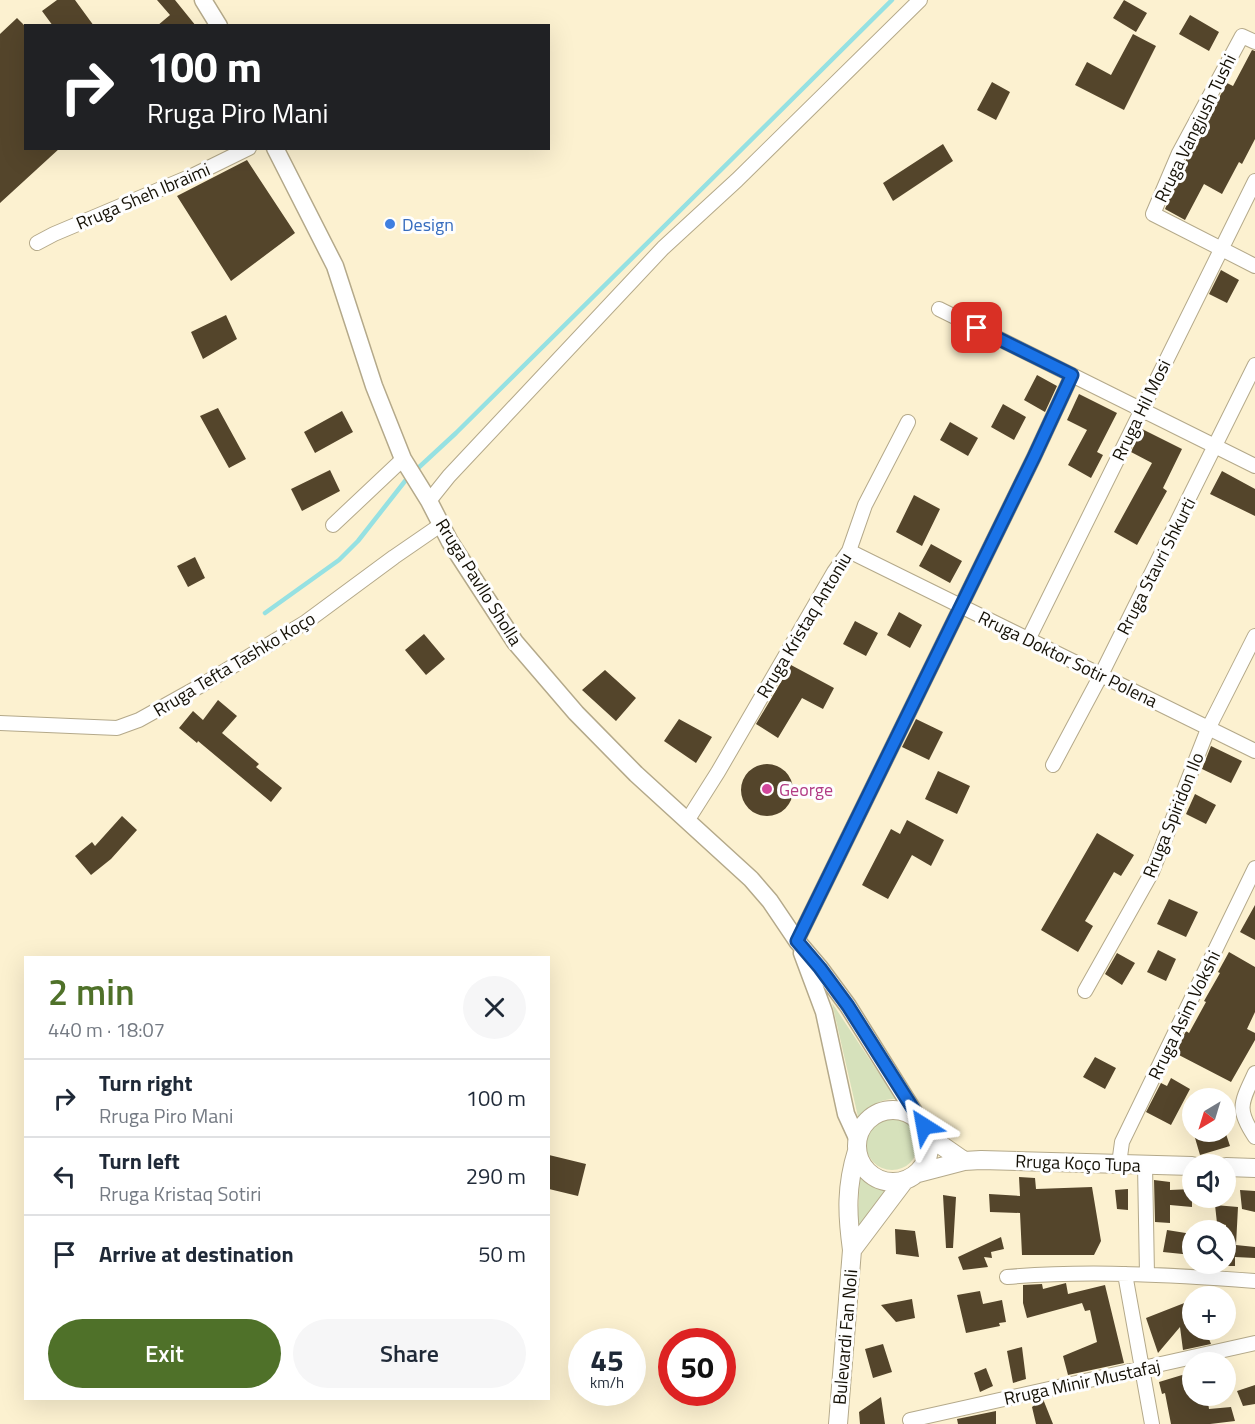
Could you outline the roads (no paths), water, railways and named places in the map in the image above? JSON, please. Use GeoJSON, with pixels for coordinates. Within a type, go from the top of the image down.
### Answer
{"type":"FeatureCollection","features":[{"type":"Feature","properties":{"kind":"main road"},"geometry":{"type":"LineString","coordinates":[[889,1109],[904,1111],[918,1119],[928,1136],[930,1149],[926,1162],[911,1177],[889,1182],[874,1177],[862,1166],[857,1145],[863,1124],[875,1114],[889,1109]]}},
{"type":"Feature","properties":{"kind":"main road"},"geometry":{"type":"LineString","coordinates":[[928,1136],[964,1161]]}},
{"type":"Feature","properties":{"kind":"main road","name":"Bulevardi Fan Noli"},"geometry":{"type":"LineString","coordinates":[[838,1424],[852,1250],[849,1225],[849,1177],[857,1145]]}},
{"type":"Feature","properties":{"kind":"main road","name":"Rruga Koço Tupa"},"geometry":{"type":"LineString","coordinates":[[911,1177],[964,1161],[1182,1166]]}},
{"type":"Feature","properties":{"kind":"main road"},"geometry":{"type":"LineString","coordinates":[[1236,1167],[1255,1168]]}},
{"type":"Feature","properties":{"kind":"main road","name":"Bulevardi Fan Noli"},"geometry":{"type":"LineString","coordinates":[[852,1250],[911,1177]]}},
{"type":"Feature","properties":{"kind":"street"},"geometry":{"type":"LineString","coordinates":[[203,0],[218,24]]}},
{"type":"Feature","properties":{"kind":"street"},"geometry":{"type":"LineString","coordinates":[[429,501],[449,476],[663,248],[737,180],[920,0]]}},
{"type":"Feature","properties":{"kind":"street","name":"Rruga Vangjush Tushi"},"geometry":{"type":"LineString","coordinates":[[1255,42],[1242,36],[1179,153],[1153,214],[1255,266]]}},
{"type":"Feature","properties":{"kind":"street","name":"Rruga Sheh Ibraimi"},"geometry":{"type":"LineString","coordinates":[[38,243],[54,234],[194,175],[245,150]]}},
{"type":"Feature","properties":{"kind":"street","name":"Rruga Pavllo Sholla"},"geometry":{"type":"LineString","coordinates":[[275,150],[335,267],[374,386],[403,459],[420,485],[450,542],[515,642],[576,713],[636,774],[751,879],[770,901],[797,941],[848,1006],[918,1119]]}},
{"type":"Feature","properties":{"kind":"street","name":"Rruga Hil Mosi"},"geometry":{"type":"LineString","coordinates":[[1028,639],[1255,181]]}},
{"type":"Feature","properties":{"kind":"street"},"geometry":{"type":"LineString","coordinates":[[939,309],[1255,465]]}},
{"type":"Feature","properties":{"kind":"street","name":"Rruga Stavri Shkurti"},"geometry":{"type":"LineString","coordinates":[[1053,765],[1101,675],[1255,365]]}},
{"type":"Feature","properties":{"kind":"street"},"geometry":{"type":"LineString","coordinates":[[797,941],[1072,375]]}},
{"type":"Feature","properties":{"kind":"street","name":"Rruga Kristaq Antoniu"},"geometry":{"type":"LineString","coordinates":[[687,821],[834,572],[849,551],[865,505],[908,422]]}},
{"type":"Feature","properties":{"kind":"street"},"geometry":{"type":"LineString","coordinates":[[333,525],[403,459]]}},
{"type":"Feature","properties":{"kind":"street","name":"Rruga Tefta Tashko Koço"},"geometry":{"type":"LineString","coordinates":[[0,723],[117,728],[139,720],[306,622],[441,524]]}},
{"type":"Feature","properties":{"kind":"street","name":"Rruga Doktor Sotir Polena"},"geometry":{"type":"LineString","coordinates":[[849,551],[1255,751]]}},
{"type":"Feature","properties":{"kind":"street","name":"Rruga Spiridon Ilo"},"geometry":{"type":"LineString","coordinates":[[1085,991],[1152,872],[1208,729],[1255,636]]}},
{"type":"Feature","properties":{"kind":"street","name":"Rruga Asim Vokshi"},"geometry":{"type":"LineString","coordinates":[[1119,1164],[1122,1142],[1255,868]]}},
{"type":"Feature","properties":{"kind":"street","name":"Rruga Pavllo Sholla"},"geometry":{"type":"LineString","coordinates":[[797,941],[824,1012],[846,1114],[857,1145]]}},
{"type":"Feature","properties":{"kind":"street"},"geometry":{"type":"LineString","coordinates":[[1255,1073],[1242,1108],[1243,1119],[1255,1137]]}},
{"type":"Feature","properties":{"kind":"street"},"geometry":{"type":"LineString","coordinates":[[1144,1165],[1147,1274]]}},
{"type":"Feature","properties":{"kind":"street"},"geometry":{"type":"LineString","coordinates":[[1007,1277],[1047,1274],[1147,1274],[1255,1281]]}},
{"type":"Feature","properties":{"kind":"street"},"geometry":{"type":"LineString","coordinates":[[1125,1274],[1152,1424]]}},
{"type":"Feature","properties":{"kind":"street","name":"Rruga Minir Mustafaj"},"geometry":{"type":"LineString","coordinates":[[910,1420],[1255,1343]]}},
{"type":"Feature","properties":{"kind":"waterway"},"geometry":{"type":"LineString","coordinates":[[416,470],[892,0]]}},
{"type":"Feature","properties":{"kind":"waterway"},"geometry":{"type":"LineString","coordinates":[[265,613],[339,560],[358,541],[409,476]]}},
{"type":"Feature","properties":{"kind":"place","name":"Design"},"geometry":{"type":"Point","coordinates":[390,224]}},
{"type":"Feature","properties":{"kind":"place","name":"George"},"geometry":{"type":"Point","coordinates":[767,789]}}]}
